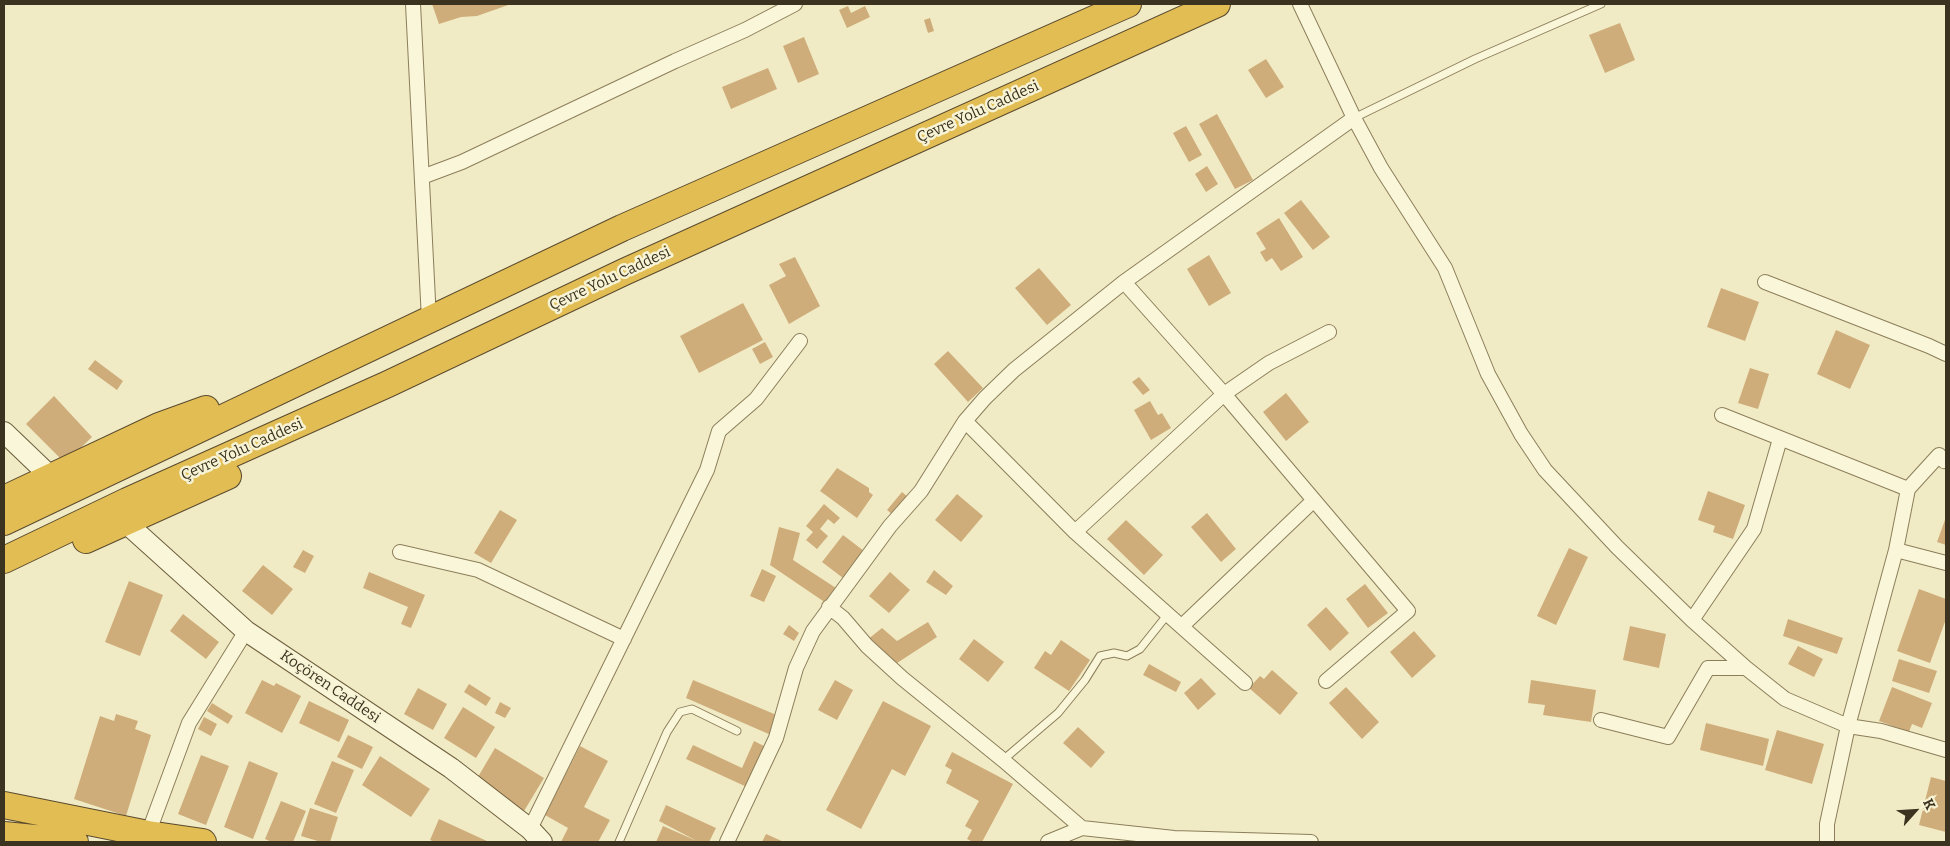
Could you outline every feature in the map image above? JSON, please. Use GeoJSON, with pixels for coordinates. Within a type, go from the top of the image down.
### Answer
{"type":"FeatureCollection","features":[{"type":"Feature","properties":{"kind":"highway"},"geometry":{"type":"LineString","coordinates":[[4,522],[622,228],[1128,4]]}},
{"type":"Feature","properties":{"kind":"highway","name":"Çevre Yolu Caddesi"},"geometry":{"type":"LineString","coordinates":[[4,560],[126,501],[388,384],[624,272],[1218,4]]}},
{"type":"Feature","properties":{"kind":"highway"},"geometry":{"type":"LineString","coordinates":[[4,499],[159,426],[357,354]]}},
{"type":"Feature","properties":{"kind":"highway"},"geometry":{"type":"LineString","coordinates":[[4,579],[244,469],[388,384]]}},
{"type":"Feature","properties":{"kind":"highway"},"geometry":{"type":"LineString","coordinates":[[4,805],[148,834],[203,842]]}},
{"type":"Feature","properties":{"kind":"highway"},"geometry":{"type":"LineString","coordinates":[[4,835],[75,842]]}},
{"type":"Feature","properties":{"kind":"street"},"geometry":{"type":"LineString","coordinates":[[413,4],[429,320]]}},
{"type":"Feature","properties":{"kind":"street"},"geometry":{"type":"LineString","coordinates":[[422,177],[462,162],[675,60],[744,30],[795,4]]}},
{"type":"Feature","properties":{"kind":"street"},"geometry":{"type":"LineString","coordinates":[[1300,4],[1354,118],[1381,168],[1445,268],[1472,339],[1520,434],[1545,470],[1617,547],[1692,620],[1746,668],[1785,699],[1848,726],[1881,731],[1946,750]]}},
{"type":"Feature","properties":{"kind":"street"},"geometry":{"type":"LineString","coordinates":[[727,842],[776,738],[796,668],[814,631],[829,607],[890,526],[921,490],[965,421],[985,398],[1014,370],[1124,282],[1354,118]]}},
{"type":"Feature","properties":{"kind":"street"},"geometry":{"type":"LineString","coordinates":[[1124,282],[1224,394],[1408,611],[1326,681]]}},
{"type":"Feature","properties":{"kind":"street"},"geometry":{"type":"LineString","coordinates":[[1765,282],[1946,354]]}},
{"type":"Feature","properties":{"kind":"street"},"geometry":{"type":"LineString","coordinates":[[1075,532],[1224,394],[1269,363],[1329,332]]}},
{"type":"Feature","properties":{"kind":"street"},"geometry":{"type":"LineString","coordinates":[[536,836],[624,639],[707,470],[719,432],[756,399],[800,341]]}},
{"type":"Feature","properties":{"kind":"street"},"geometry":{"type":"LineString","coordinates":[[1722,416],[1908,489]]}},
{"type":"Feature","properties":{"kind":"street"},"geometry":{"type":"LineString","coordinates":[[965,421],[1075,532],[1245,683]]}},
{"type":"Feature","properties":{"kind":"street"},"geometry":{"type":"LineString","coordinates":[[4,432],[51,477]]}},
{"type":"Feature","properties":{"kind":"street"},"geometry":{"type":"LineString","coordinates":[[1692,620],[1754,529],[1780,440]]}},
{"type":"Feature","properties":{"kind":"street"},"geometry":{"type":"LineString","coordinates":[[1827,842],[1827,824],[1848,726],[1896,550],[1908,489],[1938,455],[1945,461]]}},
{"type":"Feature","properties":{"kind":"street"},"geometry":{"type":"LineString","coordinates":[[1182,626],[1314,500]]}},
{"type":"Feature","properties":{"kind":"street","name":"Koçören Caddesi"},"geometry":{"type":"LineString","coordinates":[[126,522],[246,631],[451,768],[536,836]]}},
{"type":"Feature","properties":{"kind":"street"},"geometry":{"type":"LineString","coordinates":[[1896,550],[1946,563]]}},
{"type":"Feature","properties":{"kind":"street"},"geometry":{"type":"LineString","coordinates":[[400,552],[478,570],[624,639]]}},
{"type":"Feature","properties":{"kind":"street"},"geometry":{"type":"LineString","coordinates":[[829,607],[843,618],[866,646],[902,678],[1003,760],[1082,828]]}},
{"type":"Feature","properties":{"kind":"street"},"geometry":{"type":"LineString","coordinates":[[148,834],[189,723],[246,631]]}},
{"type":"Feature","properties":{"kind":"street"},"geometry":{"type":"LineString","coordinates":[[1601,720],[1668,737],[1708,668],[1746,668]]}},
{"type":"Feature","properties":{"kind":"street"},"geometry":{"type":"LineString","coordinates":[[1048,842],[1082,828],[1174,838],[1310,842]]}},
{"type":"Feature","properties":{"kind":"lane"},"geometry":{"type":"LineString","coordinates":[[1354,118],[1475,59],[1600,4]]}},
{"type":"Feature","properties":{"kind":"lane"},"geometry":{"type":"LineString","coordinates":[[1003,760],[1058,713],[1085,680],[1100,656],[1114,652],[1127,656],[1140,649],[1168,614]]}},
{"type":"Feature","properties":{"kind":"lane"},"geometry":{"type":"LineString","coordinates":[[619,842],[667,732],[680,712],[692,709],[737,731]]}},
{"type":"Feature","properties":{"kind":"building"},"geometry":{"type":"Polygon","coordinates":[[[432,4],[511,4],[477,16],[461,17],[439,24],[432,4]]]}},
{"type":"Feature","properties":{"kind":"building"},"geometry":{"type":"Polygon","coordinates":[[[848,6],[851,13],[865,6],[870,17],[847,28],[839,10],[848,6]]]}},
{"type":"Feature","properties":{"kind":"building"},"geometry":{"type":"Polygon","coordinates":[[[930,18],[934,31],[928,33],[924,20],[930,18]]]}},
{"type":"Feature","properties":{"kind":"building"},"geometry":{"type":"Polygon","coordinates":[[[1620,23],[1635,60],[1605,73],[1589,35],[1620,23]]]}},
{"type":"Feature","properties":{"kind":"building"},"geometry":{"type":"Polygon","coordinates":[[[804,37],[819,74],[798,83],[783,46],[804,37]]]}},
{"type":"Feature","properties":{"kind":"building"},"geometry":{"type":"Polygon","coordinates":[[[1266,59],[1284,87],[1266,98],[1248,70],[1266,59]]]}},
{"type":"Feature","properties":{"kind":"building"},"geometry":{"type":"Polygon","coordinates":[[[768,68],[777,89],[731,109],[722,87],[768,68]]]}},
{"type":"Feature","properties":{"kind":"building"},"geometry":{"type":"Polygon","coordinates":[[[1217,114],[1253,180],[1235,189],[1199,124],[1217,114]]]}},
{"type":"Feature","properties":{"kind":"building"},"geometry":{"type":"Polygon","coordinates":[[[1186,126],[1202,155],[1189,162],[1173,133],[1186,126]]]}},
{"type":"Feature","properties":{"kind":"building"},"geometry":{"type":"Polygon","coordinates":[[[1207,166],[1218,184],[1206,192],[1195,174],[1207,166]]]}},
{"type":"Feature","properties":{"kind":"building"},"geometry":{"type":"Polygon","coordinates":[[[1301,200],[1330,237],[1313,250],[1284,213],[1301,200]]]}},
{"type":"Feature","properties":{"kind":"building"},"geometry":{"type":"Polygon","coordinates":[[[1279,218],[1303,257],[1281,271],[1272,258],[1266,262],[1260,252],[1266,249],[1256,233],[1279,218]]]}},
{"type":"Feature","properties":{"kind":"building"},"geometry":{"type":"Polygon","coordinates":[[[1209,255],[1231,293],[1209,306],[1187,269],[1209,255]]]}},
{"type":"Feature","properties":{"kind":"building"},"geometry":{"type":"Polygon","coordinates":[[[795,257],[820,306],[789,324],[769,285],[786,276],[779,264],[795,257]]]}},
{"type":"Feature","properties":{"kind":"building"},"geometry":{"type":"Polygon","coordinates":[[[1039,268],[1071,305],[1047,325],[1015,288],[1039,268]]]}},
{"type":"Feature","properties":{"kind":"building"},"geometry":{"type":"Polygon","coordinates":[[[1721,288],[1759,302],[1745,341],[1707,327],[1721,288]]]}},
{"type":"Feature","properties":{"kind":"building"},"geometry":{"type":"Polygon","coordinates":[[[743,303],[763,340],[699,373],[680,336],[743,303]]]}},
{"type":"Feature","properties":{"kind":"building"},"geometry":{"type":"Polygon","coordinates":[[[1836,330],[1870,345],[1850,389],[1817,374],[1836,330]]]}},
{"type":"Feature","properties":{"kind":"building"},"geometry":{"type":"Polygon","coordinates":[[[765,342],[773,357],[760,364],[752,349],[765,342]]]}},
{"type":"Feature","properties":{"kind":"building"},"geometry":{"type":"Polygon","coordinates":[[[948,351],[983,388],[968,402],[934,364],[948,351]]]}},
{"type":"Feature","properties":{"kind":"building"},"geometry":{"type":"Polygon","coordinates":[[[95,360],[123,381],[117,390],[88,369],[95,360]]]}},
{"type":"Feature","properties":{"kind":"building"},"geometry":{"type":"Polygon","coordinates":[[[1750,368],[1769,374],[1758,409],[1738,403],[1750,368]]]}},
{"type":"Feature","properties":{"kind":"building"},"geometry":{"type":"Polygon","coordinates":[[[1139,377],[1150,390],[1143,395],[1132,382],[1139,377]]]}},
{"type":"Feature","properties":{"kind":"building"},"geometry":{"type":"Polygon","coordinates":[[[1286,393],[1309,422],[1286,441],[1263,412],[1286,393]]]}},
{"type":"Feature","properties":{"kind":"building"},"geometry":{"type":"Polygon","coordinates":[[[54,396],[92,437],[65,463],[26,424],[54,396]]]}},
{"type":"Feature","properties":{"kind":"building"},"geometry":{"type":"Polygon","coordinates":[[[1150,401],[1158,415],[1162,413],[1171,428],[1151,440],[1134,410],[1150,401]]]}},
{"type":"Feature","properties":{"kind":"building"},"geometry":{"type":"Polygon","coordinates":[[[837,468],[869,488],[869,492],[873,495],[857,518],[820,491],[837,468]]]}},
{"type":"Feature","properties":{"kind":"building"},"geometry":{"type":"Polygon","coordinates":[[[1708,491],[1745,505],[1733,539],[1713,532],[1715,526],[1698,520],[1708,491]]]}},
{"type":"Feature","properties":{"kind":"building"},"geometry":{"type":"Polygon","coordinates":[[[902,492],[908,497],[893,515],[887,510],[902,492]]]}},
{"type":"Feature","properties":{"kind":"building"},"geometry":{"type":"Polygon","coordinates":[[[957,494],[983,516],[961,542],[935,520],[957,494]]]}},
{"type":"Feature","properties":{"kind":"building"},"geometry":{"type":"Polygon","coordinates":[[[824,504],[840,518],[834,524],[828,519],[820,529],[828,536],[817,549],[806,540],[813,532],[806,526],[824,504]]]}},
{"type":"Feature","properties":{"kind":"building"},"geometry":{"type":"Polygon","coordinates":[[[500,510],[517,520],[491,563],[474,553],[500,510]]]}},
{"type":"Feature","properties":{"kind":"building"},"geometry":{"type":"Polygon","coordinates":[[[1207,513],[1236,549],[1221,562],[1191,527],[1207,513]]]}},
{"type":"Feature","properties":{"kind":"building"},"geometry":{"type":"Polygon","coordinates":[[[1946,517],[1946,545],[1937,542],[1946,517]]]}},
{"type":"Feature","properties":{"kind":"building"},"geometry":{"type":"Polygon","coordinates":[[[1126,520],[1163,555],[1144,575],[1107,539],[1126,520]]]}},
{"type":"Feature","properties":{"kind":"building"},"geometry":{"type":"Polygon","coordinates":[[[779,527],[800,533],[793,560],[836,588],[826,603],[770,565],[779,527]]]}},
{"type":"Feature","properties":{"kind":"building"},"geometry":{"type":"Polygon","coordinates":[[[843,535],[864,551],[843,578],[822,562],[843,535]]]}},
{"type":"Feature","properties":{"kind":"building"},"geometry":{"type":"Polygon","coordinates":[[[1569,548],[1588,557],[1556,625],[1537,616],[1569,548]]]}},
{"type":"Feature","properties":{"kind":"building"},"geometry":{"type":"Polygon","coordinates":[[[303,550],[314,556],[305,573],[293,567],[303,550]]]}},
{"type":"Feature","properties":{"kind":"building"},"geometry":{"type":"Polygon","coordinates":[[[263,565],[293,589],[272,615],[242,591],[263,565]]]}},
{"type":"Feature","properties":{"kind":"building"},"geometry":{"type":"Polygon","coordinates":[[[762,569],[776,576],[764,602],[750,596],[762,569]]]}},
{"type":"Feature","properties":{"kind":"building"},"geometry":{"type":"Polygon","coordinates":[[[934,570],[953,586],[946,595],[926,582],[934,570]]]}},
{"type":"Feature","properties":{"kind":"building"},"geometry":{"type":"Polygon","coordinates":[[[369,572],[425,595],[411,628],[401,624],[408,607],[363,588],[369,572]]]}},
{"type":"Feature","properties":{"kind":"building"},"geometry":{"type":"Polygon","coordinates":[[[890,572],[910,590],[889,613],[869,596],[890,572]]]}},
{"type":"Feature","properties":{"kind":"building"},"geometry":{"type":"Polygon","coordinates":[[[129,581],[163,595],[140,656],[105,642],[129,581]]]}},
{"type":"Feature","properties":{"kind":"building"},"geometry":{"type":"Polygon","coordinates":[[[1365,584],[1388,613],[1368,628],[1346,599],[1365,584]]]}},
{"type":"Feature","properties":{"kind":"building"},"geometry":{"type":"Polygon","coordinates":[[[1919,589],[1946,599],[1946,619],[1930,663],[1897,651],[1919,589]]]}},
{"type":"Feature","properties":{"kind":"building"},"geometry":{"type":"Polygon","coordinates":[[[1326,607],[1349,633],[1330,651],[1307,625],[1326,607]]]}},
{"type":"Feature","properties":{"kind":"building"},"geometry":{"type":"Polygon","coordinates":[[[183,614],[219,642],[206,659],[170,631],[183,614]]]}},
{"type":"Feature","properties":{"kind":"building"},"geometry":{"type":"Polygon","coordinates":[[[1788,619],[1843,638],[1837,654],[1783,636],[1788,619]]]}},
{"type":"Feature","properties":{"kind":"building"},"geometry":{"type":"Polygon","coordinates":[[[928,622],[937,637],[894,665],[867,640],[882,628],[897,641],[928,622]]]}},
{"type":"Feature","properties":{"kind":"building"},"geometry":{"type":"Polygon","coordinates":[[[789,625],[799,633],[794,641],[783,634],[789,625]]]}},
{"type":"Feature","properties":{"kind":"building"},"geometry":{"type":"Polygon","coordinates":[[[1630,626],[1666,634],[1659,668],[1623,660],[1630,626]]]}},
{"type":"Feature","properties":{"kind":"building"},"geometry":{"type":"Polygon","coordinates":[[[1414,631],[1436,656],[1412,678],[1390,652],[1414,631]]]}},
{"type":"Feature","properties":{"kind":"building"},"geometry":{"type":"Polygon","coordinates":[[[974,639],[1004,662],[988,682],[959,659],[974,639]]]}},
{"type":"Feature","properties":{"kind":"building"},"geometry":{"type":"Polygon","coordinates":[[[1061,640],[1090,660],[1069,691],[1034,668],[1045,651],[1051,655],[1061,640]]]}},
{"type":"Feature","properties":{"kind":"building"},"geometry":{"type":"Polygon","coordinates":[[[1798,646],[1823,659],[1814,677],[1788,664],[1798,646]]]}},
{"type":"Feature","properties":{"kind":"building"},"geometry":{"type":"Polygon","coordinates":[[[1899,659],[1937,671],[1929,693],[1892,681],[1899,659]]]}},
{"type":"Feature","properties":{"kind":"building"},"geometry":{"type":"Polygon","coordinates":[[[1149,664],[1181,682],[1176,692],[1143,675],[1149,664]]]}},
{"type":"Feature","properties":{"kind":"building"},"geometry":{"type":"Polygon","coordinates":[[[1272,670],[1298,693],[1280,715],[1249,688],[1260,676],[1264,679],[1272,670]]]}},
{"type":"Feature","properties":{"kind":"building"},"geometry":{"type":"Polygon","coordinates":[[[1201,678],[1216,694],[1198,710],[1184,693],[1201,678]]]}},
{"type":"Feature","properties":{"kind":"building"},"geometry":{"type":"Polygon","coordinates":[[[262,680],[274,686],[276,683],[301,696],[282,733],[245,713],[262,680]]]}},
{"type":"Feature","properties":{"kind":"building"},"geometry":{"type":"Polygon","coordinates":[[[693,680],[779,716],[771,735],[686,698],[693,680]]]}},
{"type":"Feature","properties":{"kind":"building"},"geometry":{"type":"Polygon","coordinates":[[[835,680],[853,690],[837,720],[818,710],[835,680]]]}},
{"type":"Feature","properties":{"kind":"building"},"geometry":{"type":"Polygon","coordinates":[[[1531,680],[1596,690],[1591,722],[1543,715],[1545,705],[1528,703],[1531,680]]]}},
{"type":"Feature","properties":{"kind":"building"},"geometry":{"type":"Polygon","coordinates":[[[469,684],[491,698],[486,706],[464,692],[469,684]]]}},
{"type":"Feature","properties":{"kind":"building"},"geometry":{"type":"Polygon","coordinates":[[[1346,687],[1379,722],[1362,739],[1329,703],[1346,687]]]}},
{"type":"Feature","properties":{"kind":"building"},"geometry":{"type":"Polygon","coordinates":[[[1892,687],[1932,703],[1922,728],[1912,724],[1909,732],[1879,721],[1892,687]]]}},
{"type":"Feature","properties":{"kind":"building"},"geometry":{"type":"Polygon","coordinates":[[[418,688],[447,704],[433,730],[404,714],[418,688]]]}},
{"type":"Feature","properties":{"kind":"building"},"geometry":{"type":"Polygon","coordinates":[[[309,701],[349,720],[339,742],[299,723],[309,701]]]}},
{"type":"Feature","properties":{"kind":"building"},"geometry":{"type":"Polygon","coordinates":[[[883,701],[931,726],[905,776],[892,769],[861,829],[826,810],[883,701]]]}},
{"type":"Feature","properties":{"kind":"building"},"geometry":{"type":"Polygon","coordinates":[[[500,702],[511,708],[505,718],[495,713],[500,702]]]}},
{"type":"Feature","properties":{"kind":"building"},"geometry":{"type":"Polygon","coordinates":[[[212,703],[233,716],[228,724],[207,711],[212,703]]]}},
{"type":"Feature","properties":{"kind":"building"},"geometry":{"type":"Polygon","coordinates":[[[463,707],[495,727],[476,758],[444,738],[463,707]]]}},
{"type":"Feature","properties":{"kind":"building"},"geometry":{"type":"Polygon","coordinates":[[[116,714],[138,721],[135,729],[151,735],[126,816],[74,799],[100,716],[114,721],[116,714]]]}},
{"type":"Feature","properties":{"kind":"building"},"geometry":{"type":"Polygon","coordinates":[[[204,717],[217,724],[211,736],[198,729],[204,717]]]}},
{"type":"Feature","properties":{"kind":"building"},"geometry":{"type":"Polygon","coordinates":[[[1706,723],[1769,739],[1763,766],[1700,750],[1706,723]]]}},
{"type":"Feature","properties":{"kind":"building"},"geometry":{"type":"Polygon","coordinates":[[[1078,727],[1105,752],[1091,768],[1063,743],[1078,727]]]}},
{"type":"Feature","properties":{"kind":"building"},"geometry":{"type":"Polygon","coordinates":[[[1777,730],[1824,744],[1812,784],[1765,770],[1777,730]]]}},
{"type":"Feature","properties":{"kind":"building"},"geometry":{"type":"Polygon","coordinates":[[[348,735],[373,747],[362,769],[337,757],[348,735]]]}},
{"type":"Feature","properties":{"kind":"building"},"geometry":{"type":"Polygon","coordinates":[[[754,741],[768,748],[749,788],[686,759],[693,745],[742,768],[754,741]]]}},
{"type":"Feature","properties":{"kind":"building"},"geometry":{"type":"Polygon","coordinates":[[[580,746],[608,761],[584,807],[610,820],[598,842],[561,842],[568,828],[545,815],[580,746]]]}},
{"type":"Feature","properties":{"kind":"building"},"geometry":{"type":"Polygon","coordinates":[[[495,748],[544,778],[524,811],[475,782],[495,748]]]}},
{"type":"Feature","properties":{"kind":"building"},"geometry":{"type":"Polygon","coordinates":[[[952,752],[1013,784],[982,842],[973,842],[967,839],[972,830],[965,826],[979,801],[946,783],[952,770],[945,766],[952,752]]]}},
{"type":"Feature","properties":{"kind":"building"},"geometry":{"type":"Polygon","coordinates":[[[201,755],[229,766],[206,825],[178,814],[201,755]]]}},
{"type":"Feature","properties":{"kind":"building"},"geometry":{"type":"Polygon","coordinates":[[[380,756],[430,789],[411,817],[362,785],[380,756]]]}},
{"type":"Feature","properties":{"kind":"building"},"geometry":{"type":"Polygon","coordinates":[[[249,761],[278,773],[253,839],[224,827],[249,761]]]}},
{"type":"Feature","properties":{"kind":"building"},"geometry":{"type":"Polygon","coordinates":[[[332,761],[354,770],[336,813],[314,804],[332,761]]]}},
{"type":"Feature","properties":{"kind":"building"},"geometry":{"type":"Polygon","coordinates":[[[1931,777],[1946,781],[1946,832],[1919,825],[1931,777]]]}},
{"type":"Feature","properties":{"kind":"building"},"geometry":{"type":"Polygon","coordinates":[[[281,801],[306,811],[293,842],[272,842],[265,839],[281,801]]]}},
{"type":"Feature","properties":{"kind":"building"},"geometry":{"type":"Polygon","coordinates":[[[666,805],[716,828],[709,842],[656,842],[663,826],[697,841],[659,821],[666,805]]]}},
{"type":"Feature","properties":{"kind":"building"},"geometry":{"type":"Polygon","coordinates":[[[310,808],[338,817],[330,842],[321,842],[301,836],[310,808]]]}},
{"type":"Feature","properties":{"kind":"building"},"geometry":{"type":"Polygon","coordinates":[[[439,819],[489,842],[435,842],[430,840],[439,819]]]}},
{"type":"Feature","properties":{"kind":"building"},"geometry":{"type":"Polygon","coordinates":[[[766,834],[784,842],[762,842],[766,834]]]}}]}
